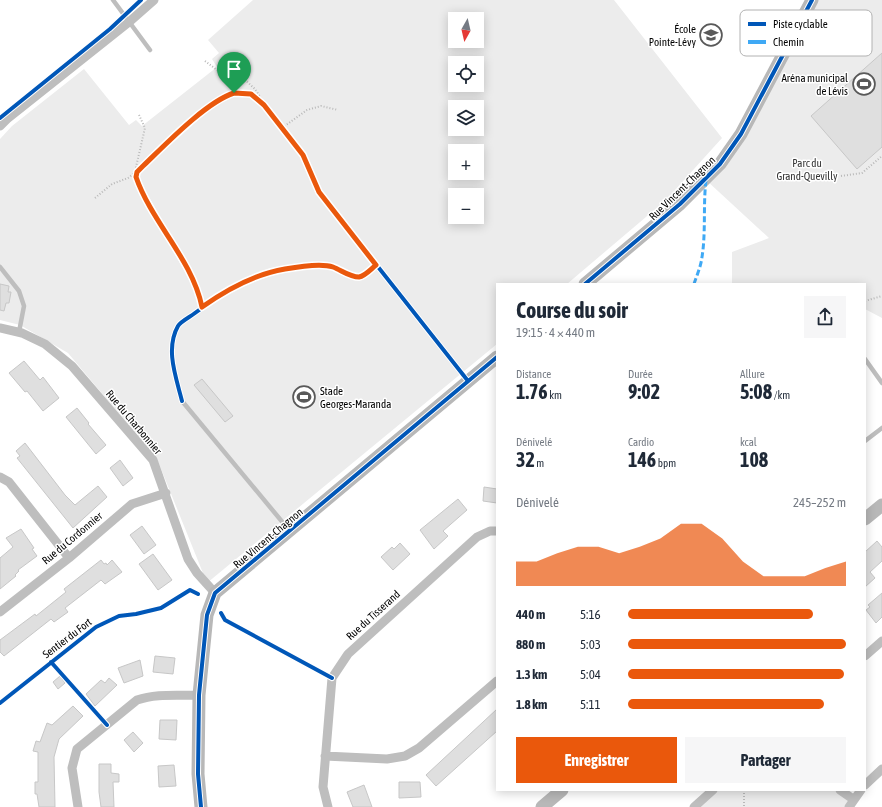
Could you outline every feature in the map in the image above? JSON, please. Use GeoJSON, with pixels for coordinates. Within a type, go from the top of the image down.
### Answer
{"type":"FeatureCollection","features":[{"type":"Feature","properties":{"kind":"street"},"geometry":{"type":"LineString","coordinates":[[0,126],[154,0]]}},
{"type":"Feature","properties":{"kind":"street","name":"Rue Vincent-Chagnon"},"geometry":{"type":"LineString","coordinates":[[807,10],[812,0]]}},
{"type":"Feature","properties":{"kind":"street","name":"Rue Vincent-Chagnon"},"geometry":{"type":"LineString","coordinates":[[586,283],[680,204],[720,164],[741,134],[782,56]]}},
{"type":"Feature","properties":{"kind":"street","name":"Rue du Charbonnier"},"geometry":{"type":"LineString","coordinates":[[0,328],[19,332],[46,344],[72,366],[152,460],[166,493],[188,559],[197,573],[215,593]]}},
{"type":"Feature","properties":{"kind":"street","name":"Rue Vincent-Chagnon"},"geometry":{"type":"LineString","coordinates":[[215,593],[496,358]]}},
{"type":"Feature","properties":{"kind":"street"},"geometry":{"type":"LineString","coordinates":[[0,477],[9,482],[69,558]]}},
{"type":"Feature","properties":{"kind":"street","name":"Rue du Cordonnier"},"geometry":{"type":"LineString","coordinates":[[0,612],[69,558],[132,504],[166,493]]}},
{"type":"Feature","properties":{"kind":"street"},"geometry":{"type":"LineString","coordinates":[[866,519],[882,505]]}},
{"type":"Feature","properties":{"kind":"street","name":"Rue du Tisserand"},"geometry":{"type":"LineString","coordinates":[[328,807],[323,787],[332,678],[348,654],[478,537],[490,531],[496,531]]}},
{"type":"Feature","properties":{"kind":"street"},"geometry":{"type":"LineString","coordinates":[[201,807],[198,774],[199,695],[207,615],[215,593]]}},
{"type":"Feature","properties":{"kind":"street"},"geometry":{"type":"LineString","coordinates":[[866,655],[882,641]]}},
{"type":"Feature","properties":{"kind":"street"},"geometry":{"type":"LineString","coordinates":[[325,756],[387,760],[405,756],[419,748],[496,682]]}},
{"type":"Feature","properties":{"kind":"street"},"geometry":{"type":"LineString","coordinates":[[78,807],[72,768],[77,749],[137,700],[159,696],[199,695]]}},
{"type":"Feature","properties":{"kind":"street"},"geometry":{"type":"LineString","coordinates":[[866,784],[882,769]]}},
{"type":"Feature","properties":{"kind":"street"},"geometry":{"type":"LineString","coordinates":[[542,807],[561,791]]}},
{"type":"Feature","properties":{"kind":"street"},"geometry":{"type":"LineString","coordinates":[[841,791],[851,803],[860,791]]}},
{"type":"Feature","properties":{"kind":"street"},"geometry":{"type":"LineString","coordinates":[[694,807],[702,793]]}},
{"type":"Feature","properties":{"kind":"lane"},"geometry":{"type":"LineString","coordinates":[[113,0],[150,50]]}},
{"type":"Feature","properties":{"kind":"lane"},"geometry":{"type":"LineString","coordinates":[[0,267],[19,291],[24,306],[19,332]]}},
{"type":"Feature","properties":{"kind":"lane"},"geometry":{"type":"LineString","coordinates":[[866,360],[882,382]]}},
{"type":"Feature","properties":{"kind":"lane"},"geometry":{"type":"LineString","coordinates":[[182,400],[289,531]]}},
{"type":"Feature","properties":{"kind":"lane"},"geometry":{"type":"LineString","coordinates":[[866,440],[882,428]]}},
{"type":"Feature","properties":{"kind":"path"},"geometry":{"type":"LineString","coordinates":[[205,61],[221,73],[243,78],[255,89],[263,104]]}},
{"type":"Feature","properties":{"kind":"path"},"geometry":{"type":"LineString","coordinates":[[251,94],[263,104]]}},
{"type":"Feature","properties":{"kind":"path"},"geometry":{"type":"LineString","coordinates":[[282,128],[307,110],[322,106],[338,110]]}},
{"type":"Feature","properties":{"kind":"path"},"geometry":{"type":"LineString","coordinates":[[136,177],[136,167],[145,128],[139,115]]}},
{"type":"Feature","properties":{"kind":"path"},"geometry":{"type":"LineString","coordinates":[[278,123],[286,134]]}},
{"type":"Feature","properties":{"kind":"path"},"geometry":{"type":"LineString","coordinates":[[841,176],[862,173],[882,156]]}},
{"type":"Feature","properties":{"kind":"path"},"geometry":{"type":"LineString","coordinates":[[95,198],[112,184],[128,178],[143,166]]}},
{"type":"Feature","properties":{"kind":"path"},"geometry":{"type":"LineString","coordinates":[[866,301],[882,296]]}},
{"type":"Feature","properties":{"kind":"path"},"geometry":{"type":"LineString","coordinates":[[744,791],[744,807]]}},
{"type":"Feature","properties":{"kind":"green space"},"geometry":{"type":"Polygon","coordinates":[[[253,0],[614,0],[722,138],[666,200],[568,283],[496,283],[496,345],[207,583],[157,459],[68,353],[20,325],[0,320],[0,139],[12,126],[84,69],[129,125],[136,120],[142,126],[217,67],[212,59],[219,53],[208,40],[253,0]]]}},
{"type":"Feature","properties":{"kind":"green space","name":"Parc du Grand-Quevilly"},"geometry":{"type":"Polygon","coordinates":[[[812,0],[882,0],[882,318],[866,310],[866,283],[732,283],[732,252],[769,238],[706,180],[720,164],[781,56],[872,56],[872,10],[806,10],[812,0]]]}},
{"type":"Feature","properties":{"kind":"green space"},"geometry":{"type":"Polygon","coordinates":[[[714,791],[841,791],[853,799],[849,807],[696,807],[714,791]]]}},
{"type":"Feature","properties":{"kind":"building","name":"Aréna municipal de Lévis"},"geometry":{"type":"Polygon","coordinates":[[[882,53],[882,147],[857,169],[811,116],[882,53]]]}},
{"type":"Feature","properties":{"kind":"building"},"geometry":{"type":"Polygon","coordinates":[[[0,284],[9,286],[8,292],[11,292],[9,303],[6,303],[4,311],[0,310],[0,284]]]}},
{"type":"Feature","properties":{"kind":"building"},"geometry":{"type":"Polygon","coordinates":[[[24,361],[40,380],[43,377],[59,398],[43,411],[27,391],[25,392],[9,373],[24,361]]]}},
{"type":"Feature","properties":{"kind":"building"},"geometry":{"type":"Polygon","coordinates":[[[202,379],[233,416],[225,422],[194,385],[202,379]]]}},
{"type":"Feature","properties":{"kind":"building"},"geometry":{"type":"Polygon","coordinates":[[[77,408],[89,423],[88,424],[106,445],[96,454],[66,417],[77,408]]]}},
{"type":"Feature","properties":{"kind":"building"},"geometry":{"type":"Polygon","coordinates":[[[25,443],[65,495],[75,505],[98,486],[107,497],[73,528],[17,458],[20,456],[16,451],[25,443]]]}},
{"type":"Feature","properties":{"kind":"building"},"geometry":{"type":"Polygon","coordinates":[[[120,460],[133,478],[123,486],[110,468],[120,460]]]}},
{"type":"Feature","properties":{"kind":"building"},"geometry":{"type":"Polygon","coordinates":[[[484,487],[496,489],[496,503],[483,501],[484,487]]]}},
{"type":"Feature","properties":{"kind":"building"},"geometry":{"type":"Polygon","coordinates":[[[458,499],[467,510],[443,531],[448,536],[434,549],[420,530],[458,499]]]}},
{"type":"Feature","properties":{"kind":"building"},"geometry":{"type":"Polygon","coordinates":[[[142,526],[156,545],[144,554],[130,535],[142,526]]]}},
{"type":"Feature","properties":{"kind":"building"},"geometry":{"type":"Polygon","coordinates":[[[21,529],[34,548],[32,549],[37,556],[18,570],[19,571],[15,575],[16,576],[0,589],[0,558],[13,547],[6,538],[21,529]]]}},
{"type":"Feature","properties":{"kind":"building"},"geometry":{"type":"Polygon","coordinates":[[[877,541],[882,547],[882,561],[870,572],[875,578],[866,586],[866,551],[877,541]]]}},
{"type":"Feature","properties":{"kind":"building"},"geometry":{"type":"Polygon","coordinates":[[[400,543],[410,554],[393,570],[381,557],[392,547],[394,549],[400,543]]]}},
{"type":"Feature","properties":{"kind":"building"},"geometry":{"type":"Polygon","coordinates":[[[153,554],[172,580],[158,590],[139,564],[153,554]]]}},
{"type":"Feature","properties":{"kind":"building"},"geometry":{"type":"Polygon","coordinates":[[[101,560],[107,565],[112,560],[122,572],[105,584],[101,580],[65,608],[68,612],[54,622],[51,619],[4,656],[0,652],[0,640],[35,614],[36,616],[66,592],[64,589],[101,560]]]}},
{"type":"Feature","properties":{"kind":"building"},"geometry":{"type":"Polygon","coordinates":[[[882,593],[882,617],[876,623],[866,610],[870,607],[868,605],[882,593]]]}},
{"type":"Feature","properties":{"kind":"building"},"geometry":{"type":"Polygon","coordinates":[[[155,656],[175,658],[173,674],[153,672],[155,656]]]}},
{"type":"Feature","properties":{"kind":"building"},"geometry":{"type":"Polygon","coordinates":[[[140,660],[143,676],[124,683],[118,668],[140,660]]]}},
{"type":"Feature","properties":{"kind":"building"},"geometry":{"type":"Polygon","coordinates":[[[60,676],[65,683],[58,689],[53,682],[60,676]]]}},
{"type":"Feature","properties":{"kind":"building"},"geometry":{"type":"Polygon","coordinates":[[[109,678],[117,685],[95,706],[86,694],[101,680],[105,683],[109,678]]]}},
{"type":"Feature","properties":{"kind":"building"},"geometry":{"type":"Polygon","coordinates":[[[73,706],[83,716],[59,739],[54,757],[55,807],[39,807],[37,794],[35,794],[35,782],[38,782],[38,752],[33,751],[36,741],[40,742],[47,723],[52,725],[73,706]]]}},
{"type":"Feature","properties":{"kind":"building"},"geometry":{"type":"Polygon","coordinates":[[[496,710],[496,732],[436,786],[426,775],[496,710]]]}},
{"type":"Feature","properties":{"kind":"building"},"geometry":{"type":"Polygon","coordinates":[[[160,720],[177,720],[176,740],[159,739],[160,720]]]}},
{"type":"Feature","properties":{"kind":"building"},"geometry":{"type":"Polygon","coordinates":[[[133,732],[143,743],[134,752],[124,740],[133,732]]]}},
{"type":"Feature","properties":{"kind":"building"},"geometry":{"type":"Polygon","coordinates":[[[99,764],[111,764],[111,773],[119,774],[119,782],[113,782],[114,807],[101,807],[99,792],[99,764]]]}},
{"type":"Feature","properties":{"kind":"building"},"geometry":{"type":"Polygon","coordinates":[[[174,765],[176,786],[159,787],[158,766],[174,765]]]}},
{"type":"Feature","properties":{"kind":"building"},"geometry":{"type":"Polygon","coordinates":[[[399,782],[420,782],[421,797],[399,798],[399,782]]]}},
{"type":"Feature","properties":{"kind":"building"},"geometry":{"type":"Polygon","coordinates":[[[364,785],[372,807],[353,807],[347,792],[364,785]]]}},
{"type":"Feature","properties":{"kind":"marked path"},"geometry":{"type":"LineString","coordinates":[[694,283],[701,264],[703,248],[706,180]]}},
{"type":"Feature","properties":{"kind":"cycle path"},"geometry":{"type":"LineString","coordinates":[[0,118],[110,29],[141,0]]}},
{"type":"Feature","properties":{"kind":"cycle path"},"geometry":{"type":"LineString","coordinates":[[807,10],[812,0]]}},
{"type":"Feature","properties":{"kind":"cycle path"},"geometry":{"type":"LineString","coordinates":[[586,283],[680,204],[720,164],[741,134],[782,56]]}},
{"type":"Feature","properties":{"kind":"cycle path"},"geometry":{"type":"LineString","coordinates":[[202,307],[196,285],[138,184],[136,177],[137,171],[207,108],[225,96],[234,93],[251,94],[264,105],[303,155],[319,192],[468,381]]}},
{"type":"Feature","properties":{"kind":"cycle path"},"geometry":{"type":"LineString","coordinates":[[182,401],[173,363],[172,344],[174,335],[179,324],[208,303],[252,279],[284,270],[301,267],[323,266],[333,267],[352,276],[360,276],[364,275],[376,265]]}},
{"type":"Feature","properties":{"kind":"cycle path"},"geometry":{"type":"LineString","coordinates":[[201,807],[198,774],[199,695],[207,615],[215,593],[496,358]]}},
{"type":"Feature","properties":{"kind":"cycle path","name":"Sentier du Fort"},"geometry":{"type":"LineString","coordinates":[[0,703],[96,627],[119,616],[136,614],[161,608],[190,590],[198,594]]}},
{"type":"Feature","properties":{"kind":"cycle path"},"geometry":{"type":"LineString","coordinates":[[221,613],[225,620],[332,678]]}},
{"type":"Feature","properties":{"kind":"cycle path","name":"Sentier du Fort"},"geometry":{"type":"LineString","coordinates":[[51,662],[107,725]]}},
{"type":"Feature","properties":{"kind":"place","name":"École Pointe-Lévy"},"geometry":{"type":"Point","coordinates":[711,35]}},
{"type":"Feature","properties":{"kind":"place","name":"Aréna municipal de Lévis"},"geometry":{"type":"Point","coordinates":[864,84]}},
{"type":"Feature","properties":{"kind":"place","name":"Stade Georges-Maranda"},"geometry":{"type":"Point","coordinates":[304,397]}},
{"type":"Feature","properties":{"kind":"route"},"geometry":{"type":"LineString","coordinates":[[234,93],[251,94],[256,97],[303,155],[319,192],[376,265],[365,274],[359,277],[350,275],[332,266],[284,269],[251,279],[218,296],[202,307],[196,285],[157,219],[138,184],[136,177],[137,172],[143,166],[206,108],[225,96],[234,93]]}}]}
